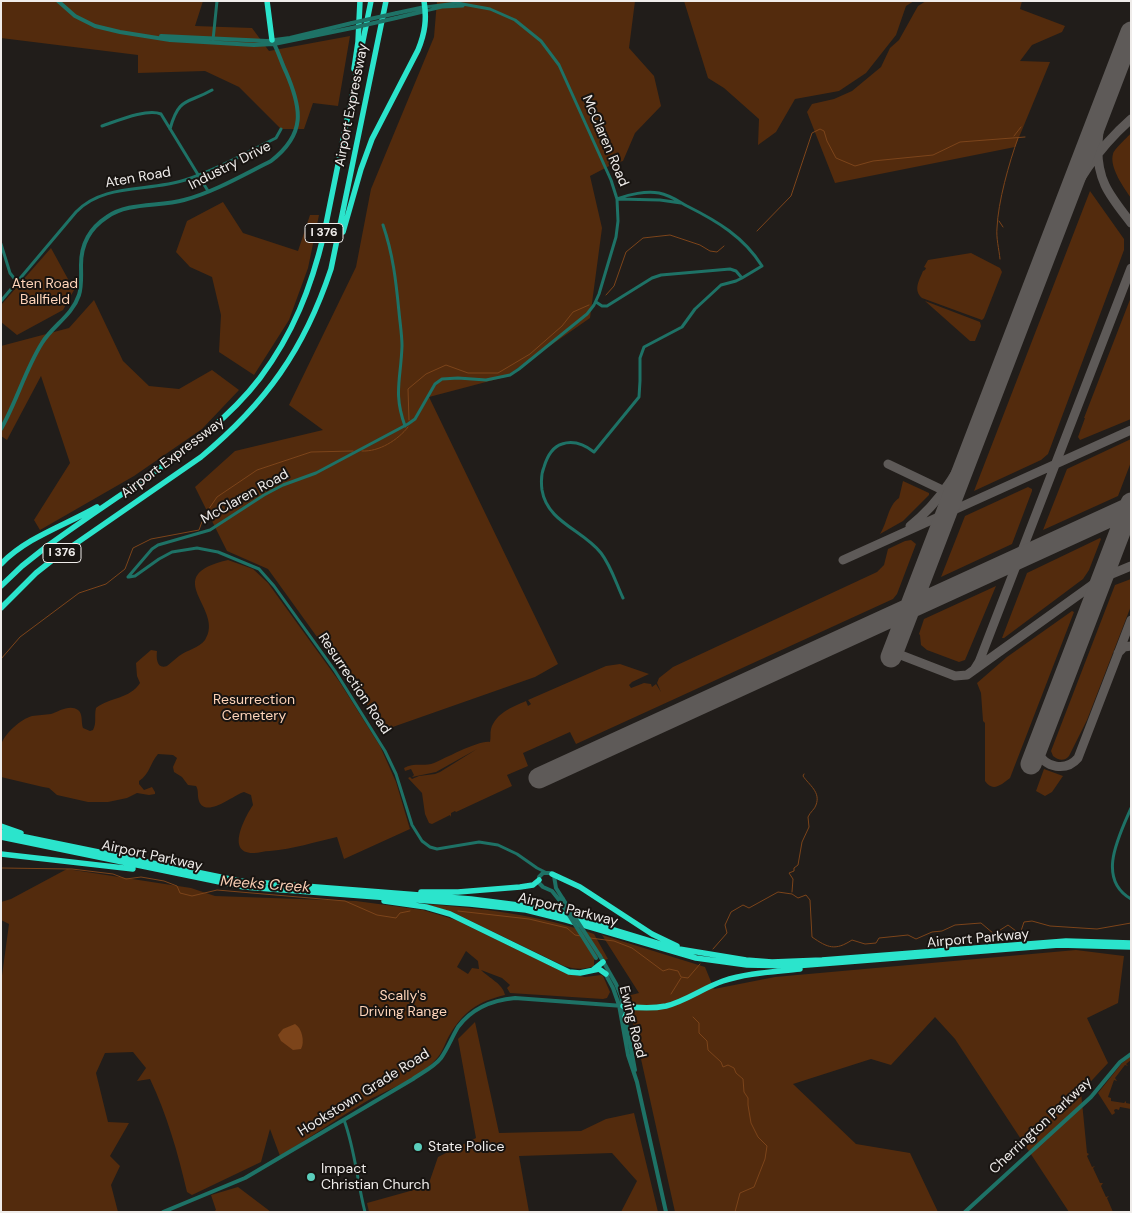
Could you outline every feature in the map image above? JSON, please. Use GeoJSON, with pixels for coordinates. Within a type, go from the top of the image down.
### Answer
{"type":"FeatureCollection","features":[{"type":"Feature","properties":{"kind":"highway"},"geometry":{"type":"LineString","coordinates":[[268,1],[274,41]]}},
{"type":"Feature","properties":{"kind":"highway"},"geometry":{"type":"LineString","coordinates":[[324,234],[356,58],[360,1]]}},
{"type":"Feature","properties":{"kind":"highway","name":"Airport Expressway"},"geometry":{"type":"LineString","coordinates":[[1,586],[46,547],[154,472],[213,427],[231,411],[260,378],[280,348],[303,303],[315,272],[371,1]]}},
{"type":"Feature","properties":{"kind":"highway","name":"Airport Expressway"},"geometry":{"type":"LineString","coordinates":[[1,609],[22,586],[55,558],[201,457],[246,416],[273,385],[306,332],[331,269],[386,1]]}},
{"type":"Feature","properties":{"kind":"highway"},"geometry":{"type":"LineString","coordinates":[[306,332],[330,280],[353,192],[372,139],[418,50],[423,36],[425,7]]}},
{"type":"Feature","properties":{"kind":"highway"},"geometry":{"type":"LineString","coordinates":[[1,564],[14,552],[34,539],[82,516],[154,472]]}},
{"type":"Feature","properties":{"kind":"highway"},"geometry":{"type":"LineString","coordinates":[[1,826],[108,854]]}},
{"type":"Feature","properties":{"kind":"highway","name":"Airport Parkway"},"geometry":{"type":"LineString","coordinates":[[1,832],[222,878],[521,905],[558,913],[674,948],[759,961],[781,962],[1035,943],[1131,942]]}},
{"type":"Feature","properties":{"kind":"highway","name":"Airport Parkway"},"geometry":{"type":"LineString","coordinates":[[1,837],[221,883],[267,890],[478,904],[526,910],[575,922],[672,952],[724,962],[779,966],[1059,946],[1131,947]]}},
{"type":"Feature","properties":{"kind":"highway"},"geometry":{"type":"LineString","coordinates":[[1,854],[105,865],[221,883]]}},
{"type":"Feature","properties":{"kind":"highway"},"geometry":{"type":"LineString","coordinates":[[552,874],[587,892],[652,934],[677,946],[710,955]]}},
{"type":"Feature","properties":{"kind":"highway"},"geometry":{"type":"LineString","coordinates":[[286,885],[447,892],[530,886],[537,883],[539,878]]}},
{"type":"Feature","properties":{"kind":"highway"},"geometry":{"type":"LineString","coordinates":[[335,894],[440,910],[565,970],[580,973],[600,970],[606,974]]}},
{"type":"Feature","properties":{"kind":"highway"},"geometry":{"type":"LineString","coordinates":[[593,970],[600,960]]}},
{"type":"Feature","properties":{"kind":"highway"},"geometry":{"type":"LineString","coordinates":[[621,1006],[649,1008],[665,1006],[714,985],[753,974],[854,962]]}},
{"type":"Feature","properties":{"kind":"highway"},"geometry":{"type":"LineString","coordinates":[[625,1016],[632,1007]]}},
{"type":"Feature","properties":{"kind":"street","name":"McClaren Road"},"geometry":{"type":"LineString","coordinates":[[58,1],[75,16],[95,26],[170,40],[213,41],[274,41],[397,15],[425,7],[473,5],[496,11],[516,20],[547,47],[560,69],[611,180],[617,199],[617,232],[596,302],[584,317],[513,374],[486,380],[442,379],[436,384],[415,419],[405,426],[316,472],[264,495],[210,530],[158,545],[128,577]]}},
{"type":"Feature","properties":{"kind":"street"},"geometry":{"type":"LineString","coordinates":[[213,41],[217,1]]}},
{"type":"Feature","properties":{"kind":"street","name":"Industry Drive"},"geometry":{"type":"LineString","coordinates":[[1,429],[40,346],[69,313],[78,298],[81,282],[82,252],[88,235],[95,226],[110,214],[124,209],[179,201],[208,191],[270,161],[284,150],[298,123],[296,97],[274,41]]}},
{"type":"Feature","properties":{"kind":"street"},"geometry":{"type":"LineString","coordinates":[[170,130],[182,104],[212,90]]}},
{"type":"Feature","properties":{"kind":"street"},"geometry":{"type":"LineString","coordinates":[[102,126],[137,115],[154,112],[161,114],[208,191]]}},
{"type":"Feature","properties":{"kind":"street","name":"Aten Road"},"geometry":{"type":"LineString","coordinates":[[1,301],[76,212],[88,201],[108,194],[178,182],[198,175],[276,138],[281,129]]}},
{"type":"Feature","properties":{"kind":"street"},"geometry":{"type":"LineString","coordinates":[[617,199],[639,194],[655,193],[671,196],[713,219],[732,232],[747,246],[762,266],[736,281],[721,285],[695,309],[682,327],[644,348],[640,358],[640,388],[638,397],[594,452],[578,443],[564,443],[552,451],[544,467],[542,487],[546,503],[557,517],[601,553],[623,598]]}},
{"type":"Feature","properties":{"kind":"street"},"geometry":{"type":"LineString","coordinates":[[617,199],[623,201],[655,199],[682,203]]}},
{"type":"Feature","properties":{"kind":"street"},"geometry":{"type":"LineString","coordinates":[[382,225],[394,261],[402,345],[397,392],[398,405],[405,426]]}},
{"type":"Feature","properties":{"kind":"street"},"geometry":{"type":"LineString","coordinates":[[1,244],[10,273],[17,282]]}},
{"type":"Feature","properties":{"kind":"street"},"geometry":{"type":"LineString","coordinates":[[596,302],[602,306],[607,306],[652,278],[666,274],[730,269],[736,271],[742,278]]}},
{"type":"Feature","properties":{"kind":"street","name":"Resurrection Road"},"geometry":{"type":"LineString","coordinates":[[128,577],[135,576],[172,552],[197,548],[218,552],[259,569],[274,586],[335,671],[385,751],[396,774],[412,825],[422,841],[430,847],[441,849],[479,842],[492,844],[517,854],[545,872]]}},
{"type":"Feature","properties":{"kind":"street"},"geometry":{"type":"LineString","coordinates":[[1131,808],[1116,850],[1112,870],[1116,886],[1131,900]]}},
{"type":"Feature","properties":{"kind":"street"},"geometry":{"type":"LineString","coordinates":[[534,866],[539,878],[545,872],[552,874]]}},
{"type":"Feature","properties":{"kind":"street","name":"Ewing Road"},"geometry":{"type":"LineString","coordinates":[[552,874],[555,878],[555,886],[561,900],[616,984],[628,1055],[637,1082]]}},
{"type":"Feature","properties":{"kind":"street","name":"Ewing Road"},"geometry":{"type":"LineString","coordinates":[[539,878],[540,885],[552,891],[561,900]]}},
{"type":"Feature","properties":{"kind":"street","name":"Ewing Road"},"geometry":{"type":"LineString","coordinates":[[600,960],[625,1016],[637,1082],[666,1212]]}},
{"type":"Feature","properties":{"kind":"street","name":"Hookstown Grade Road"},"geometry":{"type":"LineString","coordinates":[[163,1212],[245,1178],[433,1065],[441,1057],[462,1022],[486,1004],[502,999],[515,998],[621,1006]]}},
{"type":"Feature","properties":{"kind":"street","name":"Cherrington Parkway"},"geometry":{"type":"LineString","coordinates":[[965,1212],[1091,1097],[1120,1062],[1131,1054]]}},
{"type":"Feature","properties":{"kind":"street"},"geometry":{"type":"LineString","coordinates":[[344,1120],[354,1149],[358,1185],[365,1212]]}},
{"type":"Feature","properties":{"kind":"green space"},"geometry":{"type":"Polygon","coordinates":[[[1,1],[203,1],[195,26],[252,28],[269,51],[350,36],[338,106],[313,103],[304,129],[281,129],[239,87],[205,71],[138,73],[138,55],[1,38],[1,1]]]}},
{"type":"Feature","properties":{"kind":"green space"},"geometry":{"type":"Polygon","coordinates":[[[437,1],[635,1],[629,48],[654,76],[661,106],[635,133],[623,161],[590,176],[602,228],[590,318],[505,377],[429,397],[558,664],[535,677],[387,729],[356,691],[268,569],[227,551],[195,487],[235,451],[323,430],[289,405],[356,267],[371,189],[434,37],[437,1]]]}},
{"type":"Feature","properties":{"kind":"green space"},"geometry":{"type":"Polygon","coordinates":[[[684,1],[914,1],[906,6],[896,35],[866,73],[839,91],[795,99],[776,132],[758,145],[759,119],[724,88],[708,78],[684,1]]]}},
{"type":"Feature","properties":{"kind":"green space"},"geometry":{"type":"Polygon","coordinates":[[[926,1],[1022,1],[1020,9],[1065,26],[1062,32],[1032,45],[1020,61],[1050,62],[1015,147],[835,183],[807,112],[812,104],[834,99],[852,91],[881,67],[890,48],[899,40],[918,6],[926,1]]]}},
{"type":"Feature","properties":{"kind":"green space"},"geometry":{"type":"Polygon","coordinates":[[[1131,133],[1131,198],[1118,177],[1112,159],[1116,149],[1131,133]]]}},
{"type":"Feature","properties":{"kind":"green space"},"geometry":{"type":"Polygon","coordinates":[[[1090,191],[1124,239],[1124,250],[1048,454],[1041,460],[974,491],[1090,191]]]}},
{"type":"Feature","properties":{"kind":"green space"},"geometry":{"type":"Polygon","coordinates":[[[223,202],[243,233],[298,251],[310,215],[319,215],[308,268],[289,320],[254,375],[219,352],[221,315],[212,277],[190,267],[176,252],[187,221],[223,202]]]}},
{"type":"Feature","properties":{"kind":"green space","name":"Aten Road Ballfield"},"geometry":{"type":"Polygon","coordinates":[[[51,248],[74,290],[63,310],[17,335],[1,322],[1,305],[51,248]]]}},
{"type":"Feature","properties":{"kind":"green space"},"geometry":{"type":"Polygon","coordinates":[[[971,253],[1000,268],[1002,272],[982,320],[922,298],[917,289],[928,260],[971,253]]]}},
{"type":"Feature","properties":{"kind":"green space"},"geometry":{"type":"Polygon","coordinates":[[[1131,297],[1131,419],[1080,440],[1078,437],[1084,418],[1131,297]]]}},
{"type":"Feature","properties":{"kind":"green space"},"geometry":{"type":"Polygon","coordinates":[[[94,300],[123,361],[149,386],[179,389],[212,370],[239,390],[202,429],[134,476],[40,530],[34,520],[70,463],[41,376],[7,440],[1,436],[1,346],[69,328],[94,300]]]}},
{"type":"Feature","properties":{"kind":"green space"},"geometry":{"type":"Polygon","coordinates":[[[925,301],[980,322],[981,326],[975,341],[970,341],[925,301]]]}},
{"type":"Feature","properties":{"kind":"green space"},"geometry":{"type":"Polygon","coordinates":[[[1131,439],[1131,462],[1118,496],[1043,530],[1067,469],[1131,439]]]}},
{"type":"Feature","properties":{"kind":"green space"},"geometry":{"type":"Polygon","coordinates":[[[903,481],[929,493],[929,495],[903,521],[880,534],[892,505],[899,498],[903,481]]]}},
{"type":"Feature","properties":{"kind":"green space"},"geometry":{"type":"Polygon","coordinates":[[[1028,487],[1032,491],[1012,544],[941,577],[965,516],[1028,487]]]}},
{"type":"Feature","properties":{"kind":"green space"},"geometry":{"type":"Polygon","coordinates":[[[1100,538],[1089,570],[1083,579],[1002,638],[1027,573],[1100,538]]]}},
{"type":"Feature","properties":{"kind":"green space"},"geometry":{"type":"Polygon","coordinates":[[[911,540],[916,544],[897,594],[893,599],[576,744],[570,732],[523,753],[528,766],[507,775],[512,786],[451,813],[451,817],[450,815],[432,824],[429,823],[425,814],[422,793],[408,778],[412,779],[440,772],[477,749],[436,772],[412,777],[414,775],[411,769],[405,771],[404,768],[412,765],[434,763],[471,746],[490,742],[493,723],[505,711],[526,701],[528,706],[531,704],[528,700],[606,666],[620,664],[649,674],[629,685],[631,688],[644,683],[651,684],[652,687],[656,684],[661,692],[657,683],[659,678],[673,667],[877,572],[884,565],[888,549],[911,540]]]}},
{"type":"Feature","properties":{"kind":"green space","name":"Resurrection Cemetery"},"geometry":{"type":"Polygon","coordinates":[[[228,560],[253,569],[268,583],[339,681],[380,746],[396,782],[410,829],[344,859],[337,837],[287,849],[256,853],[245,852],[240,848],[239,841],[242,826],[253,805],[251,795],[244,792],[213,807],[202,806],[196,786],[188,785],[182,777],[174,772],[173,767],[177,758],[173,755],[158,754],[143,778],[139,781],[144,790],[152,787],[155,794],[137,793],[127,798],[108,802],[88,802],[57,795],[49,788],[1,777],[1,745],[9,732],[23,720],[32,716],[51,714],[64,709],[75,708],[80,711],[83,728],[90,731],[93,730],[96,708],[136,688],[140,683],[137,676],[136,663],[151,650],[157,651],[158,663],[164,667],[202,643],[209,628],[195,584],[197,575],[207,567],[228,560]]]}},
{"type":"Feature","properties":{"kind":"green space"},"geometry":{"type":"Polygon","coordinates":[[[1131,579],[1131,606],[1087,720],[1069,756],[1063,760],[1057,759],[1051,751],[1115,585],[1131,579]]]}},
{"type":"Feature","properties":{"kind":"green space"},"geometry":{"type":"Polygon","coordinates":[[[996,586],[965,660],[959,662],[927,650],[921,645],[919,634],[924,619],[996,586]]]}},
{"type":"Feature","properties":{"kind":"green space"},"geometry":{"type":"Polygon","coordinates":[[[1072,611],[1074,612],[1010,778],[998,786],[988,785],[985,781],[985,723],[983,721],[981,693],[977,683],[1007,657],[1072,611]]]}},
{"type":"Feature","properties":{"kind":"green space"},"geometry":{"type":"Polygon","coordinates":[[[1044,769],[1063,776],[1052,792],[1045,796],[1036,791],[1044,769]]]}},
{"type":"Feature","properties":{"kind":"green space","name":"Scally's Driving Range"},"geometry":{"type":"Polygon","coordinates":[[[67,869],[191,888],[215,896],[356,901],[423,910],[456,920],[567,974],[585,977],[601,975],[610,992],[607,998],[603,999],[510,993],[507,988],[510,985],[502,978],[481,970],[499,984],[505,995],[479,1004],[466,1014],[449,1036],[438,1057],[423,1071],[345,1114],[280,1156],[270,1129],[261,1162],[192,1195],[187,1192],[172,1134],[150,1079],[137,1081],[146,1068],[133,1052],[105,1053],[96,1073],[108,1122],[129,1123],[110,1156],[120,1166],[111,1185],[118,1212],[1,1212],[1,983],[9,924],[1,920],[1,902],[11,899],[67,869]],[[466,951],[457,967],[468,974],[472,968],[479,969],[478,961],[466,951]]]}},
{"type":"Feature","properties":{"kind":"green space"},"geometry":{"type":"Polygon","coordinates":[[[425,904],[511,913],[573,927],[594,934],[608,959],[605,960],[600,955],[594,960],[594,966],[586,968],[564,966],[452,912],[425,904]]]}},
{"type":"Feature","properties":{"kind":"green space"},"geometry":{"type":"Polygon","coordinates":[[[602,935],[705,967],[714,989],[775,977],[1076,950],[1124,956],[1118,1003],[1087,1018],[1108,1063],[1081,1092],[1087,1153],[1089,1154],[1087,1156],[1092,1167],[1095,1166],[1093,1168],[1100,1183],[1103,1183],[1101,1186],[1106,1197],[1109,1196],[1107,1198],[1113,1212],[1069,1212],[955,1039],[935,1017],[891,1065],[871,1059],[793,1084],[856,1144],[910,1153],[938,1212],[675,1212],[627,996],[639,993],[602,935]]]}},
{"type":"Feature","properties":{"kind":"green space"},"geometry":{"type":"Polygon","coordinates":[[[475,1022],[499,1133],[581,1131],[606,1119],[634,1113],[658,1212],[621,1212],[637,1181],[612,1153],[519,1156],[529,1212],[369,1212],[367,1203],[428,1186],[438,1157],[476,1138],[458,1039],[475,1022]]]}},
{"type":"Feature","properties":{"kind":"green space"},"geometry":{"type":"Polygon","coordinates":[[[1131,1056],[1131,1060],[1126,1064],[1128,1066],[1125,1065],[1115,1078],[1117,1081],[1114,1080],[1108,1097],[1111,1098],[1111,1101],[1124,1103],[1126,1101],[1126,1103],[1131,1104],[1131,1109],[1120,1107],[1119,1110],[1114,1110],[1115,1113],[1112,1115],[1098,1093],[1122,1063],[1131,1056]]]}},
{"type":"Feature","properties":{"kind":"green space"},"geometry":{"type":"Polygon","coordinates":[[[238,1187],[271,1212],[213,1212],[216,1210],[211,1195],[238,1187]]]}},
{"type":"Feature","properties":{"kind":"shaded area"},"geometry":{"type":"Polygon","coordinates":[[[295,1024],[301,1032],[303,1043],[301,1049],[293,1050],[281,1041],[278,1035],[283,1029],[295,1024]]]}},
{"type":"Feature","properties":{"kind":"waterway"},"geometry":{"type":"LineString","coordinates":[[1014,136],[1021,127]]}},
{"type":"Feature","properties":{"kind":"waterway"},"geometry":{"type":"LineString","coordinates":[[757,231],[791,196],[812,133],[820,129],[824,131],[836,158],[855,166],[873,161],[933,155],[960,142],[1025,137]]}},
{"type":"Feature","properties":{"kind":"waterway"},"geometry":{"type":"LineString","coordinates":[[1000,259],[997,240],[999,206],[1018,138]]}},
{"type":"Feature","properties":{"kind":"waterway"},"geometry":{"type":"LineString","coordinates":[[999,221],[1003,227]]}},
{"type":"Feature","properties":{"kind":"waterway"},"geometry":{"type":"LineString","coordinates":[[606,295],[614,286],[626,252],[643,238],[670,235],[717,252],[724,246]]}},
{"type":"Feature","properties":{"kind":"waterway"},"geometry":{"type":"LineString","coordinates":[[409,420],[408,389],[426,374],[446,365],[468,373],[498,373],[530,354],[562,326],[573,312],[589,305]]}},
{"type":"Feature","properties":{"kind":"waterway"},"geometry":{"type":"LineString","coordinates":[[362,451],[375,450],[388,444],[408,427]]}},
{"type":"Feature","properties":{"kind":"waterway"},"geometry":{"type":"LineString","coordinates":[[1,659],[20,637],[79,593],[106,584],[125,569],[133,548],[151,539],[199,530],[204,516],[217,497],[257,470],[311,452],[353,451]]}},
{"type":"Feature","properties":{"kind":"waterway"},"geometry":{"type":"LineString","coordinates":[[792,892],[793,879],[789,873],[794,871],[794,868],[798,865],[802,842],[809,827],[808,817],[817,800],[816,792],[803,776],[804,774]]}},
{"type":"Feature","properties":{"kind":"waterway","name":"Meeks Creek"},"geometry":{"type":"LineString","coordinates":[[1,868],[72,869],[113,874],[126,879],[141,877],[164,881],[177,886],[180,893],[192,896],[217,890],[345,901],[377,915],[396,918],[400,913],[410,911]]}},
{"type":"Feature","properties":{"kind":"waterway","name":"Meeks Creek"},"geometry":{"type":"LineString","coordinates":[[713,949],[727,933],[725,925],[731,912],[743,905],[749,908],[778,892],[792,894],[798,898],[806,895],[810,900],[812,937],[832,947],[841,946],[852,940],[865,944],[876,943],[879,938],[908,935],[916,939],[955,925],[981,923],[994,934],[1008,925],[1020,934],[1024,922],[1032,921],[1050,926],[1097,929],[1131,923]]}},
{"type":"Feature","properties":{"kind":"waterway","name":"Meeks Creek"},"geometry":{"type":"LineString","coordinates":[[458,911],[529,919],[567,928],[575,935],[581,936]]}},
{"type":"Feature","properties":{"kind":"waterway","name":"Meeks Creek"},"geometry":{"type":"LineString","coordinates":[[590,938],[614,941],[632,948],[663,971],[669,969],[678,971],[681,977],[688,978],[700,964]]}},
{"type":"Feature","properties":{"kind":"waterway"},"geometry":{"type":"LineString","coordinates":[[671,994],[681,978]]}},
{"type":"Feature","properties":{"kind":"waterway"},"geometry":{"type":"LineString","coordinates":[[693,1017],[699,1023],[699,1033],[707,1041],[708,1050],[721,1062],[723,1067],[728,1065],[734,1068],[736,1073],[743,1079],[744,1092],[748,1098],[751,1123],[758,1137],[767,1146],[765,1159],[754,1187],[740,1193],[735,1212]]}},
{"type":"Feature","properties":{"kind":"taxiway"},"geometry":{"type":"LineString","coordinates":[[1129,36],[1109,90],[1099,129],[1098,149],[1099,167],[1105,185],[1113,200],[1131,223]]}},
{"type":"Feature","properties":{"kind":"taxiway"},"geometry":{"type":"LineString","coordinates":[[1057,224],[1071,195],[1088,167],[1108,142],[1131,119]]}},
{"type":"Feature","properties":{"kind":"taxiway"},"geometry":{"type":"LineString","coordinates":[[974,670],[979,662],[1131,268]]}},
{"type":"Feature","properties":{"kind":"taxiway"},"geometry":{"type":"LineString","coordinates":[[843,560],[1131,430]]}},
{"type":"Feature","properties":{"kind":"taxiway"},"geometry":{"type":"LineString","coordinates":[[910,526],[931,506],[949,484],[977,433]]}},
{"type":"Feature","properties":{"kind":"taxiway"},"geometry":{"type":"LineString","coordinates":[[888,464],[953,495]]}},
{"type":"Feature","properties":{"kind":"taxiway"},"geometry":{"type":"LineString","coordinates":[[893,652],[955,676],[967,675],[1102,578],[1131,566]]}},
{"type":"Feature","properties":{"kind":"taxiway"},"geometry":{"type":"LineString","coordinates":[[1041,738],[1038,752],[1051,765],[1068,765],[1078,758],[1131,620]]}},
{"type":"Feature","properties":{"kind":"taxiway"},"geometry":{"type":"LineString","coordinates":[[1118,653],[1124,647],[1131,646]]}},
{"type":"Feature","properties":{"kind":"runway"},"geometry":{"type":"LineString","coordinates":[[891,657],[1131,32]]}},
{"type":"Feature","properties":{"kind":"runway"},"geometry":{"type":"LineString","coordinates":[[1031,764],[1131,503]]}},
{"type":"Feature","properties":{"kind":"runway"},"geometry":{"type":"LineString","coordinates":[[539,778],[1131,507]]}},
{"type":"Feature","properties":{"kind":"place","name":"State Police"},"geometry":{"type":"Point","coordinates":[418,1147]}},
{"type":"Feature","properties":{"kind":"place","name":"Impact Christian Church"},"geometry":{"type":"Point","coordinates":[311,1177]}}]}
